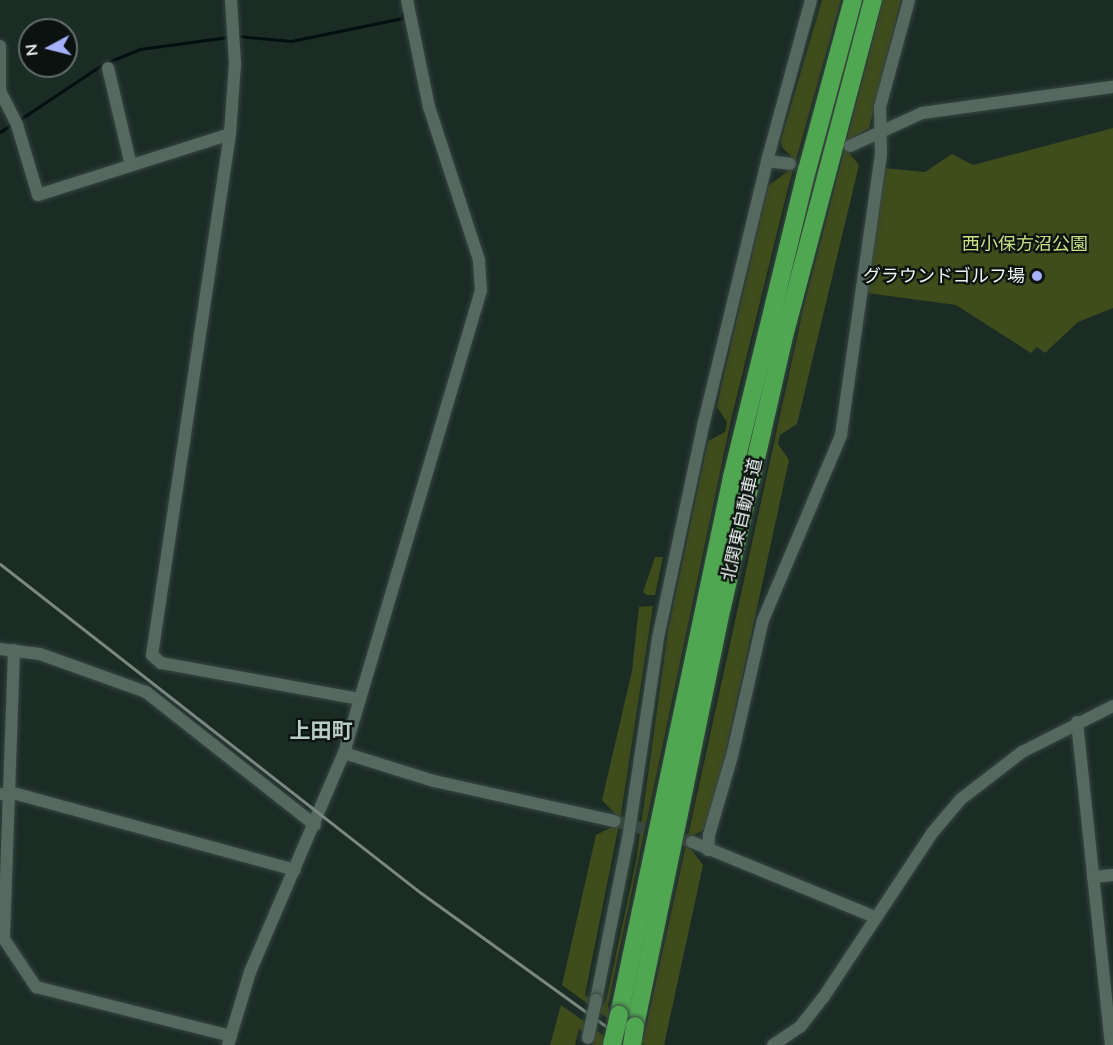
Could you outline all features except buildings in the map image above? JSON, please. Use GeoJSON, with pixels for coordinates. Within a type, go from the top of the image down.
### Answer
{"type":"FeatureCollection","features":[{"type":"Feature","properties":{"kind":"highway","name":"北関東自動車道"},"geometry":{"type":"LineString","coordinates":[[612,1045],[734,466],[807,170],[853,0]]}},
{"type":"Feature","properties":{"kind":"highway","name":"北関東自動車道"},"geometry":{"type":"LineString","coordinates":[[632,1045],[722,607],[783,340],[873,0]]}},
{"type":"Feature","properties":{"kind":"street"},"geometry":{"type":"LineString","coordinates":[[231,0],[235,73],[230,134],[152,655],[161,663],[360,699]]}},
{"type":"Feature","properties":{"kind":"street"},"geometry":{"type":"LineString","coordinates":[[14,650],[4,794],[4,939],[36,987],[228,1042],[250,972],[344,753],[481,285],[479,260],[429,107],[407,0]]}},
{"type":"Feature","properties":{"kind":"street"},"geometry":{"type":"LineString","coordinates":[[587,1042],[624,862],[666,602],[710,396],[767,161],[811,0]]}},
{"type":"Feature","properties":{"kind":"street"},"geometry":{"type":"LineString","coordinates":[[708,850],[709,834],[729,768],[763,620],[841,435],[881,154],[880,107],[909,0]]}},
{"type":"Feature","properties":{"kind":"street"},"geometry":{"type":"LineString","coordinates":[[0,46],[0,91],[17,125],[38,195],[230,134]]}},
{"type":"Feature","properties":{"kind":"street"},"geometry":{"type":"LineString","coordinates":[[108,68],[131,165]]}},
{"type":"Feature","properties":{"kind":"street"},"geometry":{"type":"LineString","coordinates":[[850,146],[922,113],[1113,87]]}},
{"type":"Feature","properties":{"kind":"street"},"geometry":{"type":"LineString","coordinates":[[767,161],[790,164]]}},
{"type":"Feature","properties":{"kind":"street"},"geometry":{"type":"LineString","coordinates":[[0,650],[40,654],[146,692],[315,825]]}},
{"type":"Feature","properties":{"kind":"street"},"geometry":{"type":"LineString","coordinates":[[773,1045],[800,1027],[933,832],[962,799],[1022,752],[1077,722],[1113,706]]}},
{"type":"Feature","properties":{"kind":"street"},"geometry":{"type":"LineString","coordinates":[[1077,722],[1111,1045]]}},
{"type":"Feature","properties":{"kind":"street"},"geometry":{"type":"LineString","coordinates":[[344,753],[434,781],[615,821]]}},
{"type":"Feature","properties":{"kind":"street"},"geometry":{"type":"LineString","coordinates":[[4,794],[295,870]]}},
{"type":"Feature","properties":{"kind":"street"},"geometry":{"type":"LineString","coordinates":[[692,842],[875,917]]}},
{"type":"Feature","properties":{"kind":"street"},"geometry":{"type":"LineString","coordinates":[[1094,877],[1113,875]]}},
{"type":"Feature","properties":{"kind":"green space"},"geometry":{"type":"Polygon","coordinates":[[[822,0],[841,0],[788,188],[731,420],[608,1005],[609,1012],[644,1037],[803,310],[883,0],[901,0],[869,128],[851,139],[850,154],[859,165],[797,424],[780,435],[778,444],[789,460],[718,788],[704,829],[693,836],[690,848],[703,865],[664,1045],[644,1045],[562,985],[596,835],[614,826],[616,815],[602,800],[632,671],[639,607],[653,606],[621,814],[585,995],[601,1006],[606,1001],[636,861],[668,631],[708,441],[725,432],[727,422],[717,407],[721,388],[768,186],[788,171],[791,156],[782,147],[781,140],[822,0]]]}},
{"type":"Feature","properties":{"kind":"green space","name":"西小保方沼公園"},"geometry":{"type":"Polygon","coordinates":[[[1113,128],[1113,308],[1078,322],[1045,353],[1037,347],[1031,353],[956,305],[867,293],[883,168],[925,172],[952,154],[973,165],[1113,128]]]}},
{"type":"Feature","properties":{"kind":"green space"},"geometry":{"type":"Polygon","coordinates":[[[655,557],[663,557],[655,595],[647,595],[643,592],[655,557]]]}},
{"type":"Feature","properties":{"kind":"green space"},"geometry":{"type":"Polygon","coordinates":[[[561,1005],[617,1045],[592,1045],[594,1038],[579,1029],[575,1045],[550,1045],[561,1005]]]}},
{"type":"Feature","properties":{"kind":"waterway"},"geometry":{"type":"LineString","coordinates":[[238,36],[291,41],[403,18],[402,14]]}},
{"type":"Feature","properties":{"kind":"waterway"},"geometry":{"type":"LineString","coordinates":[[22,118],[103,64],[140,49],[228,37]]}},
{"type":"Feature","properties":{"kind":"waterway"},"geometry":{"type":"LineString","coordinates":[[0,132],[9,126]]}},
{"type":"Feature","properties":{"kind":"tunnel"},"geometry":{"type":"LineString","coordinates":[[615,821],[692,842]]}},
{"type":"Feature","properties":{"kind":"railway"},"geometry":{"type":"LineString","coordinates":[[0,564],[421,893],[632,1045]]}},
{"type":"Feature","properties":{"kind":"place","name":"グラウンドゴルフ場"},"geometry":{"type":"Point","coordinates":[1037,276]}},
{"type":"Feature","properties":{"kind":"district","name":"上田町"},"geometry":{"type":"Point","coordinates":[321,731]}}]}
